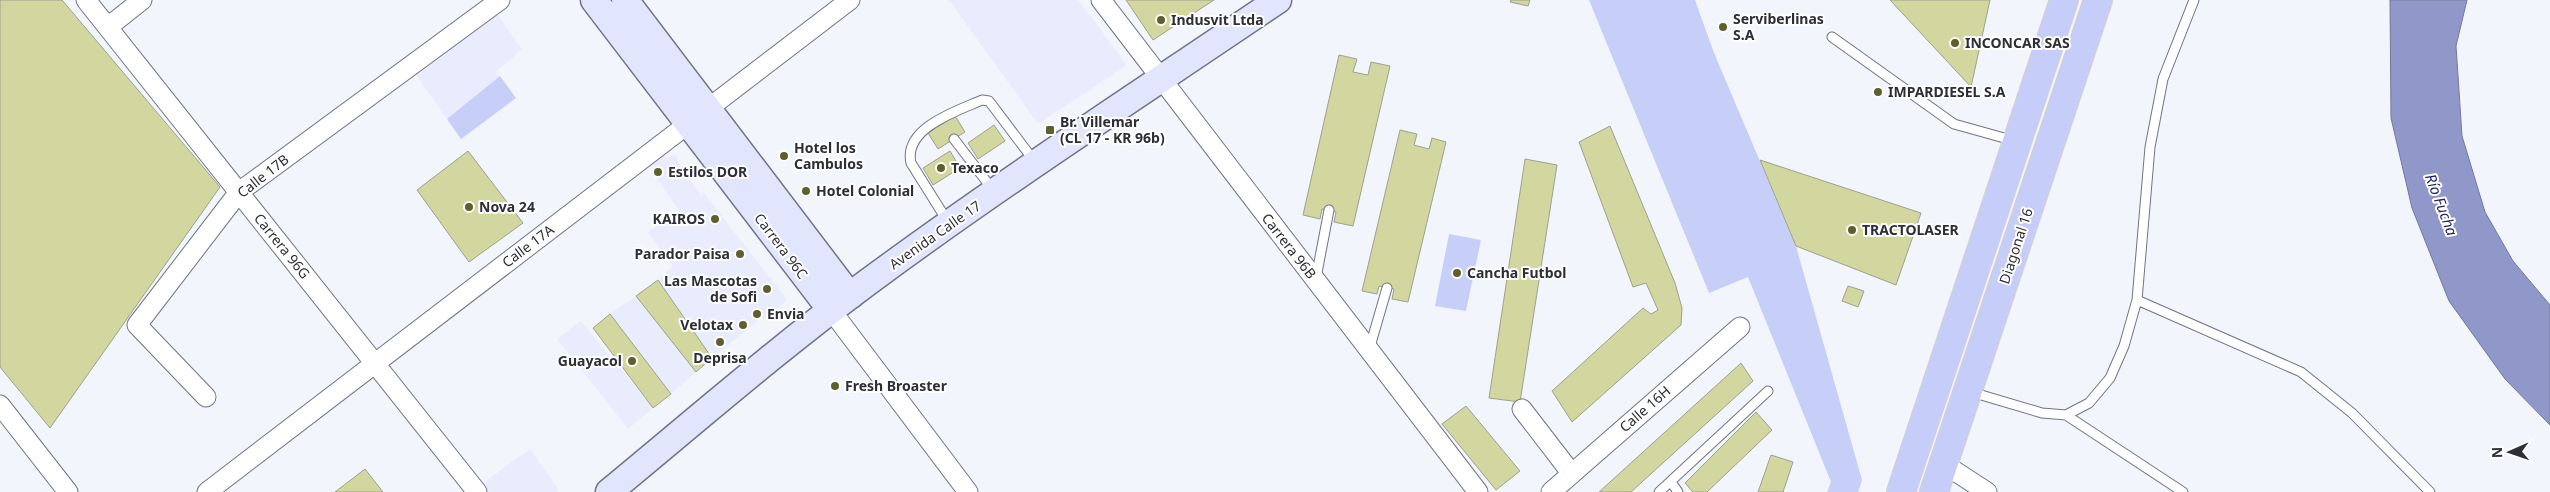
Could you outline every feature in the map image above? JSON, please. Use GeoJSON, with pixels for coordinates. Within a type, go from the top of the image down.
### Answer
{"type":"FeatureCollection","features":[{"type":"Feature","properties":{"kind":"main road","name":"Carrera 96C"},"geometry":{"type":"LineString","coordinates":[[594,0],[698,116],[840,303]]}},
{"type":"Feature","properties":{"kind":"main road","name":"Carrera 96C"},"geometry":{"type":"LineString","coordinates":[[625,0],[698,116]]}},
{"type":"Feature","properties":{"kind":"main road","name":"Avenida Calle 17"},"geometry":{"type":"LineString","coordinates":[[609,492],[840,303],[949,224],[1278,0]]}},
{"type":"Feature","properties":{"kind":"main road"},"geometry":{"type":"LineString","coordinates":[[1901,492],[2064,0]]}},
{"type":"Feature","properties":{"kind":"main road","name":"Diagonal 16"},"geometry":{"type":"LineString","coordinates":[[1934,492],[2098,0]]}},
{"type":"Feature","properties":{"kind":"street","name":"Carrera 96G"},"geometry":{"type":"LineString","coordinates":[[86,0],[478,492]]}},
{"type":"Feature","properties":{"kind":"street"},"geometry":{"type":"LineString","coordinates":[[108,27],[142,0]]}},
{"type":"Feature","properties":{"kind":"street","name":"Calle 17B"},"geometry":{"type":"LineString","coordinates":[[206,397],[137,326],[239,192],[500,0]]}},
{"type":"Feature","properties":{"kind":"street","name":"Calle 17A"},"geometry":{"type":"LineString","coordinates":[[207,492],[850,0]]}},
{"type":"Feature","properties":{"kind":"street","name":"Carrera 96B"},"geometry":{"type":"LineString","coordinates":[[1101,0],[1160,80],[1478,492]]}},
{"type":"Feature","properties":{"kind":"street","name":"Carrera 96C"},"geometry":{"type":"LineString","coordinates":[[840,303],[968,492]]}},
{"type":"Feature","properties":{"kind":"street","name":"Calle 16H"},"geometry":{"type":"LineString","coordinates":[[1551,492],[1740,327]]}},
{"type":"Feature","properties":{"kind":"street"},"geometry":{"type":"LineString","coordinates":[[0,406],[68,492]]}},
{"type":"Feature","properties":{"kind":"street"},"geometry":{"type":"LineString","coordinates":[[1522,409],[1572,474]]}},
{"type":"Feature","properties":{"kind":"street"},"geometry":{"type":"LineString","coordinates":[[1944,464],[1988,492]]}},
{"type":"Feature","properties":{"kind":"lane"},"geometry":{"type":"LineString","coordinates":[[2066,415],[2089,403],[2110,378],[2124,346],[2136,300],[2150,147],[2163,79],[2194,0]]}},
{"type":"Feature","properties":{"kind":"lane"},"geometry":{"type":"LineString","coordinates":[[1832,37],[1954,124],[2018,141]]}},
{"type":"Feature","properties":{"kind":"lane"},"geometry":{"type":"LineString","coordinates":[[949,224],[911,163],[910,146],[917,136],[982,100],[989,100],[1037,164]]}},
{"type":"Feature","properties":{"kind":"lane"},"geometry":{"type":"LineString","coordinates":[[954,138],[995,193]]}},
{"type":"Feature","properties":{"kind":"lane"},"geometry":{"type":"LineString","coordinates":[[1316,280],[1329,210]]}},
{"type":"Feature","properties":{"kind":"lane"},"geometry":{"type":"LineString","coordinates":[[1369,350],[1387,288]]}},
{"type":"Feature","properties":{"kind":"lane"},"geometry":{"type":"LineString","coordinates":[[2136,300],[2301,372],[2352,413],[2430,492]]}},
{"type":"Feature","properties":{"kind":"lane"},"geometry":{"type":"LineString","coordinates":[[1968,391],[2042,413],[2066,415],[2183,492]]}},
{"type":"Feature","properties":{"kind":"lane"},"geometry":{"type":"LineString","coordinates":[[1659,492],[1768,392]]}},
{"type":"Feature","properties":{"kind":"lane"},"geometry":{"type":"LineString","coordinates":[[1671,482],[1678,492]]}},
{"type":"Feature","properties":{"kind":"shaded area"},"geometry":{"type":"Polygon","coordinates":[[[949,0],[1078,0],[1104,34],[1098,39],[1104,35],[1127,65],[1038,124],[949,0]]]}},
{"type":"Feature","properties":{"kind":"shaded area"},"geometry":{"type":"Polygon","coordinates":[[[1589,0],[1695,0],[1714,53],[1796,246],[1862,480],[1858,492],[1827,492],[1831,482],[1748,277],[1709,293],[1589,0]]]}},
{"type":"Feature","properties":{"kind":"shaded area"},"geometry":{"type":"Polygon","coordinates":[[[497,14],[522,49],[496,72],[516,98],[461,139],[416,75],[497,14]]]}},
{"type":"Feature","properties":{"kind":"shaded area"},"geometry":{"type":"Polygon","coordinates":[[[500,76],[516,98],[461,139],[447,119],[500,76]]]}},
{"type":"Feature","properties":{"kind":"shaded area"},"geometry":{"type":"Polygon","coordinates":[[[661,153],[667,158],[673,155],[678,157],[678,162],[701,195],[704,193],[787,300],[764,320],[762,317],[712,358],[658,280],[673,266],[648,232],[679,210],[651,171],[655,168],[650,163],[661,153]]]}},
{"type":"Feature","properties":{"kind":"shaded area","name":"Cancha Futbol"},"geometry":{"type":"Polygon","coordinates":[[[1449,234],[1481,240],[1466,311],[1435,306],[1449,234]]]}},
{"type":"Feature","properties":{"kind":"shaded area"},"geometry":{"type":"Polygon","coordinates":[[[636,296],[696,372],[671,394],[610,314],[636,296]]]}},
{"type":"Feature","properties":{"kind":"shaded area"},"geometry":{"type":"Polygon","coordinates":[[[581,321],[653,408],[628,429],[557,339],[581,321]]]}},
{"type":"Feature","properties":{"kind":"shaded area"},"geometry":{"type":"Polygon","coordinates":[[[530,449],[559,490],[556,492],[489,492],[482,484],[530,449]]]}},
{"type":"Feature","properties":{"kind":"water","name":"Río Fucha"},"geometry":{"type":"Polygon","coordinates":[[[2390,0],[2467,0],[2456,46],[2462,136],[2485,212],[2513,261],[2550,305],[2550,425],[2505,379],[2449,301],[2412,208],[2391,118],[2390,0]]]}},
{"type":"Feature","properties":{"kind":"building"},"geometry":{"type":"Polygon","coordinates":[[[0,0],[62,0],[220,187],[50,428],[0,367],[0,0]]]}},
{"type":"Feature","properties":{"kind":"building","name":"Indusvit Ltda"},"geometry":{"type":"Polygon","coordinates":[[[1126,0],[1214,0],[1153,40],[1126,0]]]}},
{"type":"Feature","properties":{"kind":"building"},"geometry":{"type":"Polygon","coordinates":[[[1511,0],[1530,0],[1528,6],[1510,2],[1511,0]]]}},
{"type":"Feature","properties":{"kind":"building","name":"INCONCAR SAS"},"geometry":{"type":"Polygon","coordinates":[[[1890,0],[1990,0],[1971,87],[1890,0]]]}},
{"type":"Feature","properties":{"kind":"building"},"geometry":{"type":"Polygon","coordinates":[[[1339,55],[1357,59],[1353,72],[1368,75],[1371,62],[1390,66],[1353,226],[1334,222],[1336,212],[1322,209],[1320,219],[1303,215],[1339,55]]]}},
{"type":"Feature","properties":{"kind":"building","name":"Texaco"},"geometry":{"type":"Polygon","coordinates":[[[955,116],[965,132],[938,149],[928,133],[955,116]]]}},
{"type":"Feature","properties":{"kind":"building","name":"Texaco"},"geometry":{"type":"Polygon","coordinates":[[[994,125],[1005,141],[978,159],[968,143],[994,125]]]}},
{"type":"Feature","properties":{"kind":"building"},"geometry":{"type":"Polygon","coordinates":[[[1610,126],[1675,283],[1682,308],[1681,325],[1572,422],[1552,391],[1643,308],[1651,314],[1658,310],[1646,283],[1633,287],[1579,142],[1610,126]]]}},
{"type":"Feature","properties":{"kind":"building"},"geometry":{"type":"Polygon","coordinates":[[[1400,130],[1417,134],[1414,145],[1429,149],[1432,138],[1446,142],[1408,302],[1392,299],[1394,289],[1379,286],[1377,294],[1362,291],[1400,130]]]}},
{"type":"Feature","properties":{"kind":"building","name":"Nova 24"},"geometry":{"type":"Polygon","coordinates":[[[468,151],[523,223],[469,262],[417,190],[468,151]]]}},
{"type":"Feature","properties":{"kind":"building","name":"Texaco"},"geometry":{"type":"Polygon","coordinates":[[[950,151],[960,168],[933,185],[923,168],[950,151]]]}},
{"type":"Feature","properties":{"kind":"building"},"geometry":{"type":"Polygon","coordinates":[[[1525,159],[1557,165],[1520,402],[1489,398],[1525,159]]]}},
{"type":"Feature","properties":{"kind":"building","name":"TRACTOLASER"},"geometry":{"type":"Polygon","coordinates":[[[1760,160],[1921,213],[1896,285],[1796,246],[1760,160]]]}},
{"type":"Feature","properties":{"kind":"building"},"geometry":{"type":"Polygon","coordinates":[[[658,280],[712,358],[696,372],[636,296],[658,280]]]}},
{"type":"Feature","properties":{"kind":"building"},"geometry":{"type":"Polygon","coordinates":[[[1848,286],[1864,291],[1858,307],[1842,301],[1848,286]]]}},
{"type":"Feature","properties":{"kind":"building","name":"Guayacol"},"geometry":{"type":"Polygon","coordinates":[[[610,314],[671,394],[653,408],[593,328],[610,314]]]}},
{"type":"Feature","properties":{"kind":"building"},"geometry":{"type":"Polygon","coordinates":[[[1741,363],[1753,381],[1631,492],[1599,492],[1741,363]]]}},
{"type":"Feature","properties":{"kind":"building"},"geometry":{"type":"Polygon","coordinates":[[[1466,406],[1520,471],[1496,490],[1442,424],[1466,406]]]}},
{"type":"Feature","properties":{"kind":"building"},"geometry":{"type":"Polygon","coordinates":[[[1756,412],[1772,430],[1707,492],[1693,492],[1685,483],[1756,412]]]}},
{"type":"Feature","properties":{"kind":"building"},"geometry":{"type":"Polygon","coordinates":[[[1771,455],[1793,462],[1783,492],[1758,492],[1771,455]]]}},
{"type":"Feature","properties":{"kind":"building"},"geometry":{"type":"Polygon","coordinates":[[[365,469],[383,492],[335,492],[365,469]]]}},
{"type":"Feature","properties":{"kind":"place","name":"Indusvit Ltda"},"geometry":{"type":"Point","coordinates":[1161,20]}},
{"type":"Feature","properties":{"kind":"place","name":"Serviberlinas S.A"},"geometry":{"type":"Point","coordinates":[1723,27]}},
{"type":"Feature","properties":{"kind":"place","name":"INCONCAR SAS"},"geometry":{"type":"Point","coordinates":[1955,43]}},
{"type":"Feature","properties":{"kind":"place","name":"IMPARDIESEL S.A"},"geometry":{"type":"Point","coordinates":[1878,92]}},
{"type":"Feature","properties":{"kind":"place","name":"Br. Villemar (CL 17 - KR 96b)"},"geometry":{"type":"Point","coordinates":[1050,130]}},
{"type":"Feature","properties":{"kind":"place","name":"Hotel los Cambulos"},"geometry":{"type":"Point","coordinates":[784,156]}},
{"type":"Feature","properties":{"kind":"place","name":"Texaco"},"geometry":{"type":"Point","coordinates":[941,168]}},
{"type":"Feature","properties":{"kind":"place","name":"Estilos DOR"},"geometry":{"type":"Point","coordinates":[658,172]}},
{"type":"Feature","properties":{"kind":"place","name":"Hotel Colonial"},"geometry":{"type":"Point","coordinates":[806,191]}},
{"type":"Feature","properties":{"kind":"place","name":"Nova 24"},"geometry":{"type":"Point","coordinates":[469,207]}},
{"type":"Feature","properties":{"kind":"place","name":"KAIROS"},"geometry":{"type":"Point","coordinates":[715,219]}},
{"type":"Feature","properties":{"kind":"place","name":"TRACTOLASER"},"geometry":{"type":"Point","coordinates":[1852,230]}},
{"type":"Feature","properties":{"kind":"place","name":"Parador Paisa"},"geometry":{"type":"Point","coordinates":[740,254]}},
{"type":"Feature","properties":{"kind":"place","name":"Cancha Futbol"},"geometry":{"type":"Point","coordinates":[1457,273]}},
{"type":"Feature","properties":{"kind":"place","name":"Las Mascotas de Sofi"},"geometry":{"type":"Point","coordinates":[767,289]}},
{"type":"Feature","properties":{"kind":"place","name":"Envia"},"geometry":{"type":"Point","coordinates":[757,314]}},
{"type":"Feature","properties":{"kind":"place","name":"Velotax"},"geometry":{"type":"Point","coordinates":[743,325]}},
{"type":"Feature","properties":{"kind":"place","name":"Deprisa"},"geometry":{"type":"Point","coordinates":[720,342]}},
{"type":"Feature","properties":{"kind":"place","name":"Guayacol"},"geometry":{"type":"Point","coordinates":[632,361]}},
{"type":"Feature","properties":{"kind":"place","name":"Fresh Broaster"},"geometry":{"type":"Point","coordinates":[835,386]}}]}
